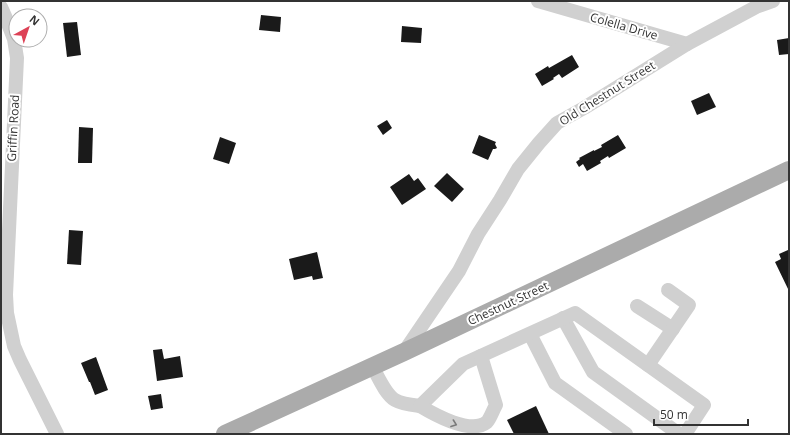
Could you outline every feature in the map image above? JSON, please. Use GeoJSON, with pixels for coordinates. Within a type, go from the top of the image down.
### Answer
{"type":"FeatureCollection","features":[{"type":"Feature","properties":{"kind":"main road","name":"Chestnut Street"},"geometry":{"type":"LineString","coordinates":[[225,434],[404,352],[789,170]]}},
{"type":"Feature","properties":{"kind":"street","name":"Colella Drive"},"geometry":{"type":"LineString","coordinates":[[538,1],[687,44]]}},
{"type":"Feature","properties":{"kind":"street","name":"Old Chestnut Street"},"geometry":{"type":"LineString","coordinates":[[404,352],[459,272],[478,234],[518,169],[538,143],[557,123],[584,108],[687,44],[756,7],[773,1]]}},
{"type":"Feature","properties":{"kind":"street","name":"Griffin Road"},"geometry":{"type":"LineString","coordinates":[[1,7],[14,40],[16,58],[4,264],[7,313],[14,346],[57,434]]}},
{"type":"Feature","properties":{"kind":"street"},"geometry":{"type":"LineString","coordinates":[[648,365],[689,305],[668,290]]}},
{"type":"Feature","properties":{"kind":"street"},"geometry":{"type":"LineString","coordinates":[[637,306],[673,329]]}},
{"type":"Feature","properties":{"kind":"street"},"geometry":{"type":"LineString","coordinates":[[420,406],[463,364],[575,313],[704,405],[685,434]]}},
{"type":"Feature","properties":{"kind":"street"},"geometry":{"type":"LineString","coordinates":[[563,318],[593,372],[679,434]]}},
{"type":"Feature","properties":{"kind":"street"},"geometry":{"type":"LineString","coordinates":[[530,334],[555,383],[626,434]]}},
{"type":"Feature","properties":{"kind":"street"},"geometry":{"type":"LineString","coordinates":[[372,366],[389,394],[395,400],[420,406],[444,420],[465,428],[476,428],[486,422],[496,405],[481,356]]}},
{"type":"Feature","properties":{"kind":"building"},"geometry":{"type":"Polygon","coordinates":[[[261,15],[281,17],[280,32],[259,30],[261,15]]]}},
{"type":"Feature","properties":{"kind":"building"},"geometry":{"type":"Polygon","coordinates":[[[77,22],[81,55],[67,57],[63,23],[77,22]]]}},
{"type":"Feature","properties":{"kind":"building"},"geometry":{"type":"Polygon","coordinates":[[[402,26],[422,28],[421,43],[401,42],[402,26]]]}},
{"type":"Feature","properties":{"kind":"building"},"geometry":{"type":"Polygon","coordinates":[[[789,38],[789,54],[779,55],[777,40],[789,38]]]}},
{"type":"Feature","properties":{"kind":"building"},"geometry":{"type":"Polygon","coordinates":[[[572,55],[579,67],[562,78],[559,74],[553,78],[554,79],[542,86],[535,74],[572,55]]]}},
{"type":"Feature","properties":{"kind":"building"},"geometry":{"type":"Polygon","coordinates":[[[709,93],[716,107],[697,115],[691,101],[709,93]]]}},
{"type":"Feature","properties":{"kind":"building"},"geometry":{"type":"Polygon","coordinates":[[[387,120],[392,128],[383,135],[377,126],[387,120]]]}},
{"type":"Feature","properties":{"kind":"building"},"geometry":{"type":"Polygon","coordinates":[[[79,127],[93,128],[92,163],[78,163],[79,127]]]}},
{"type":"Feature","properties":{"kind":"building"},"geometry":{"type":"Polygon","coordinates":[[[479,135],[496,142],[495,144],[497,148],[493,149],[488,160],[472,153],[479,135]]]}},
{"type":"Feature","properties":{"kind":"building"},"geometry":{"type":"Polygon","coordinates":[[[618,135],[626,148],[609,158],[608,156],[600,161],[601,163],[587,171],[583,164],[579,167],[576,162],[580,159],[579,158],[602,147],[601,145],[618,135]]]}},
{"type":"Feature","properties":{"kind":"building"},"geometry":{"type":"Polygon","coordinates":[[[220,137],[236,143],[229,164],[213,159],[220,137]]]}},
{"type":"Feature","properties":{"kind":"building"},"geometry":{"type":"Polygon","coordinates":[[[447,173],[464,189],[452,202],[434,186],[447,173]]]}},
{"type":"Feature","properties":{"kind":"building"},"geometry":{"type":"Polygon","coordinates":[[[409,174],[414,181],[418,178],[426,189],[402,205],[390,187],[409,174]]]}},
{"type":"Feature","properties":{"kind":"building"},"geometry":{"type":"Polygon","coordinates":[[[69,230],[83,231],[81,265],[67,264],[69,230]]]}},
{"type":"Feature","properties":{"kind":"building"},"geometry":{"type":"Polygon","coordinates":[[[788,250],[789,291],[775,262],[781,259],[779,254],[788,250]]]}},
{"type":"Feature","properties":{"kind":"building"},"geometry":{"type":"Polygon","coordinates":[[[317,252],[323,278],[313,280],[312,276],[294,280],[289,259],[317,252]]]}},
{"type":"Feature","properties":{"kind":"building"},"geometry":{"type":"Polygon","coordinates":[[[162,349],[164,359],[180,356],[183,377],[157,381],[153,350],[162,349]]]}},
{"type":"Feature","properties":{"kind":"building"},"geometry":{"type":"Polygon","coordinates":[[[96,357],[108,390],[95,395],[81,363],[96,357]]]}},
{"type":"Feature","properties":{"kind":"building"},"geometry":{"type":"Polygon","coordinates":[[[161,394],[163,408],[151,410],[148,396],[161,394]]]}},
{"type":"Feature","properties":{"kind":"building"},"geometry":{"type":"Polygon","coordinates":[[[536,406],[549,434],[514,434],[507,420],[536,406]]]}}]}
